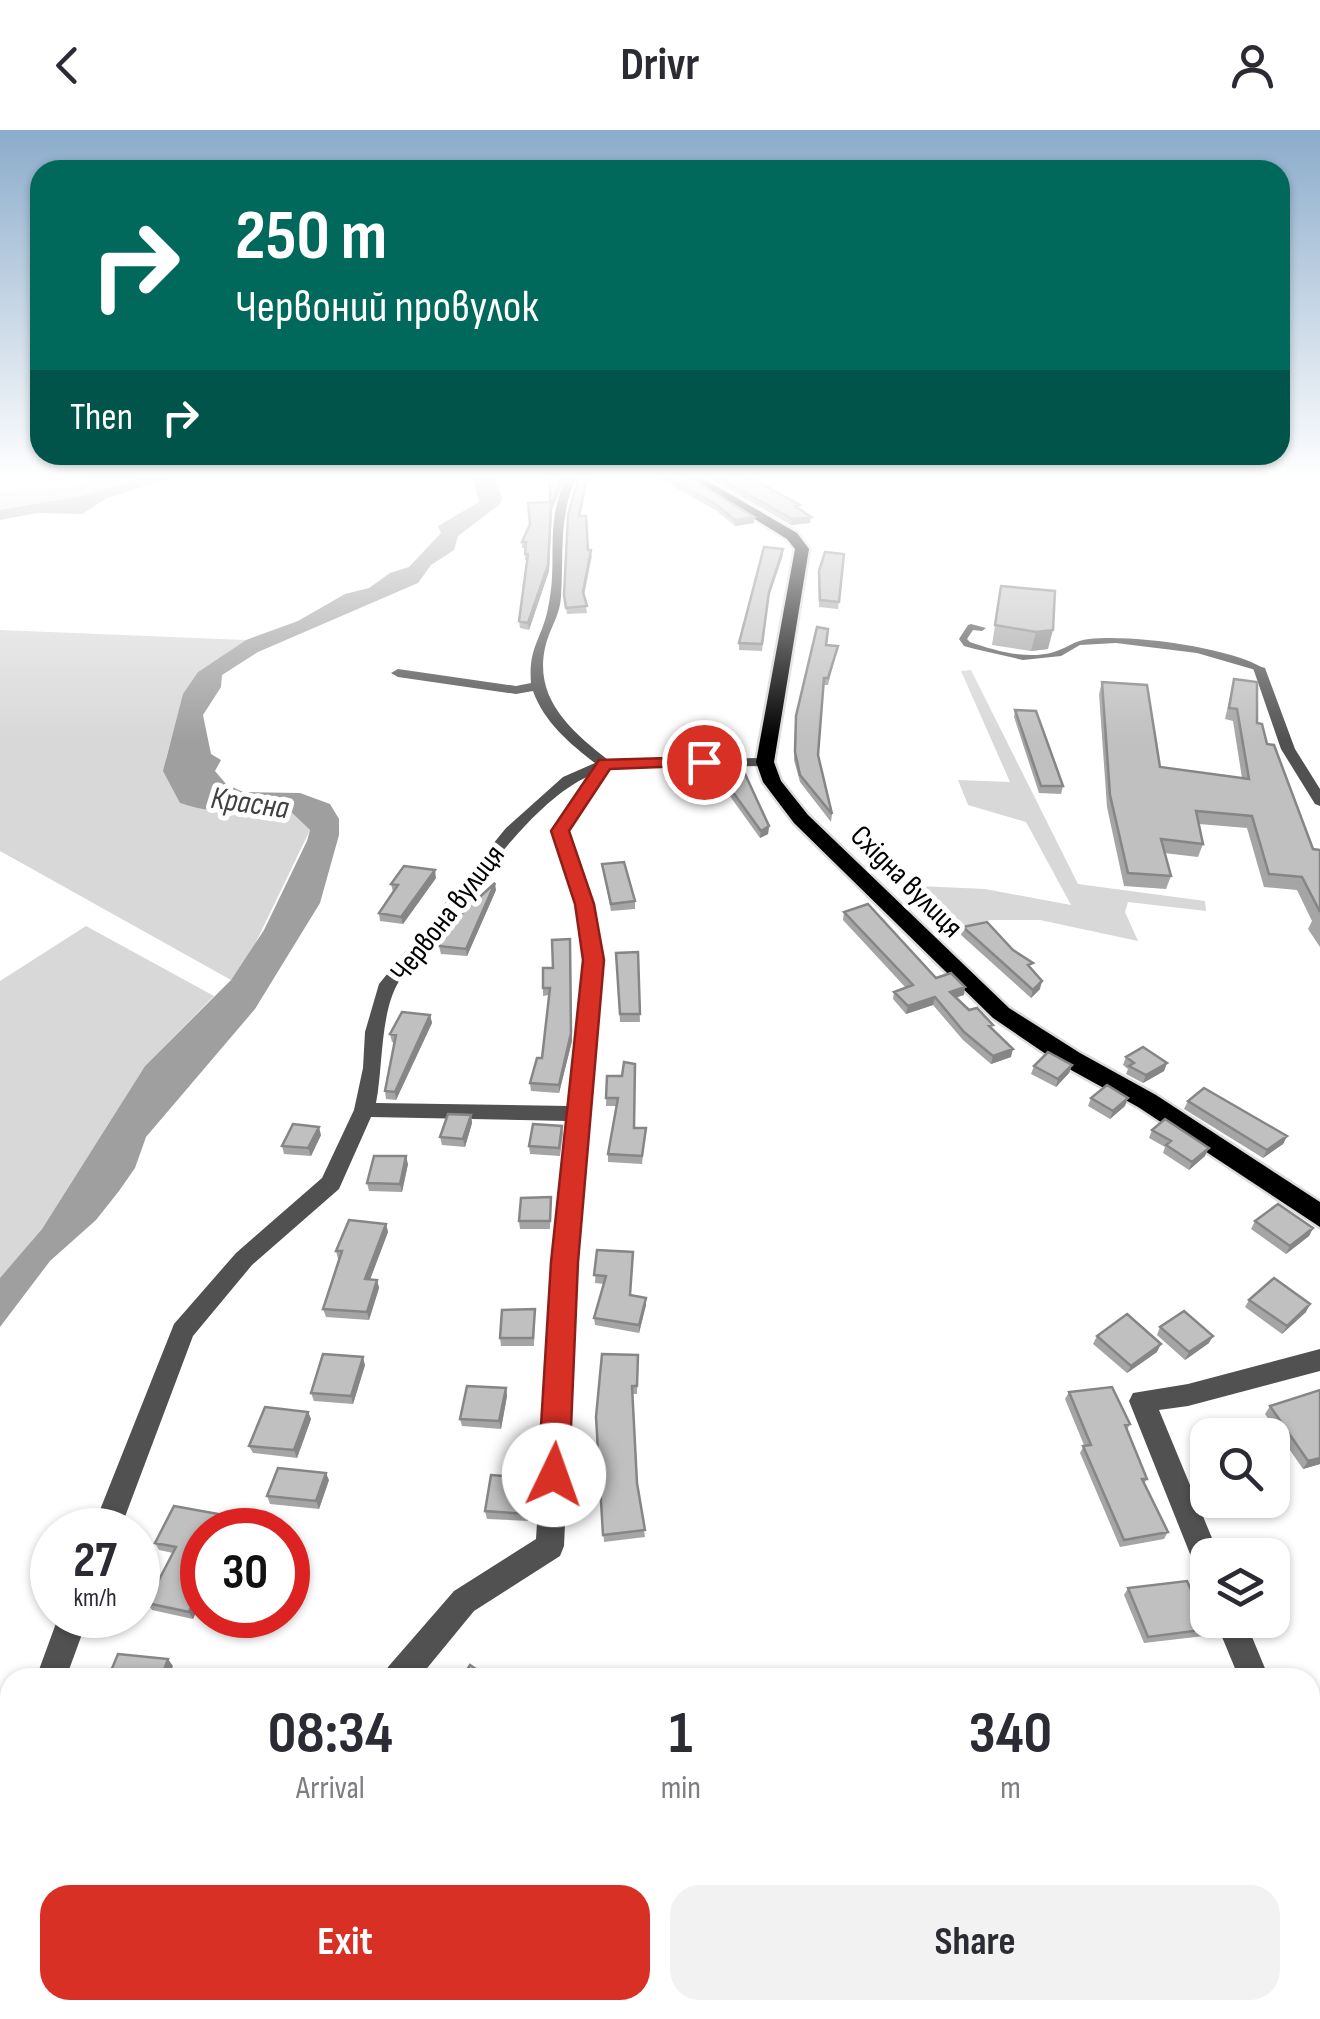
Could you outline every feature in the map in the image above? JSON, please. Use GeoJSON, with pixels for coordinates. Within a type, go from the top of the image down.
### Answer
{"type":"FeatureCollection","features":[{"type":"Feature","properties":{"kind":"main road"},"geometry":{"type":"LineString","coordinates":[[765,762],[799,564]]}},
{"type":"Feature","properties":{"kind":"main road","name":"Східна вулиця"},"geometry":{"type":"LineString","coordinates":[[765,762],[772,782],[801,819],[1001,1013],[1072,1059],[1147,1100],[1320,1216]]}},
{"type":"Feature","properties":{"kind":"street"},"geometry":{"type":"LineString","coordinates":[[555,564],[555,606],[538,648],[538,686],[548,713],[575,741],[605,764],[765,762]]}},
{"type":"Feature","properties":{"kind":"street"},"geometry":{"type":"LineString","coordinates":[[1259,668],[1288,749],[1316,787],[1320,801]]}},
{"type":"Feature","properties":{"kind":"street"},"geometry":{"type":"LineString","coordinates":[[398,673],[516,690],[538,686]]}},
{"type":"Feature","properties":{"kind":"street"},"geometry":{"type":"LineString","coordinates":[[407,1668],[464,1601],[550,1546],[564,1262],[594,960],[584,904],[560,831],[605,764]]}},
{"type":"Feature","properties":{"kind":"street","name":"Червона вулиця"},"geometry":{"type":"LineString","coordinates":[[115,1508],[183,1332],[244,1259],[331,1183],[364,1110],[373,1068],[375,1032],[388,984],[512,831],[568,780],[605,764]]}},
{"type":"Feature","properties":{"kind":"street"},"geometry":{"type":"LineString","coordinates":[[364,1110],[581,1114]]}},
{"type":"Feature","properties":{"kind":"street"},"geometry":{"type":"LineString","coordinates":[[1197,1538],[1142,1401],[1188,1395],[1320,1360]]}},
{"type":"Feature","properties":{"kind":"street"},"geometry":{"type":"LineString","coordinates":[[55,1668],[66,1638]]}},
{"type":"Feature","properties":{"kind":"street"},"geometry":{"type":"LineString","coordinates":[[1237,1638],[1250,1668]]}},
{"type":"Feature","properties":{"kind":"lane"},"geometry":{"type":"LineString","coordinates":[[982,628],[972,628],[963,639],[967,644],[1005,655],[1044,656],[1060,654],[1077,643],[1118,642],[1228,656],[1259,668]]}},
{"type":"Feature","properties":{"kind":"shaded area"},"geometry":{"type":"Polygon","coordinates":[[[0,630],[246,640],[198,672],[179,712],[166,758],[180,803],[221,812],[291,812],[310,830],[256,942],[231,980],[0,851],[0,630]]]}},
{"type":"Feature","properties":{"kind":"shaded area"},"geometry":{"type":"Polygon","coordinates":[[[971,670],[1078,884],[1205,901],[1206,911],[1128,902],[1125,912],[1138,941],[1040,920],[990,920],[942,932],[897,885],[985,889],[1071,905],[1026,822],[968,805],[958,780],[1010,782],[961,671],[971,670]]]}},
{"type":"Feature","properties":{"kind":"shaded area"},"geometry":{"type":"Polygon","coordinates":[[[86,926],[214,996],[145,1066],[42,1229],[0,1279],[0,981],[86,926]]]}},
{"type":"Feature","properties":{"kind":"water","name":"Красна"},"geometry":{"type":"Polygon","coordinates":[[[432,564],[418,583],[258,652],[222,675],[221,687],[203,715],[211,754],[221,760],[215,771],[226,784],[243,792],[300,793],[330,804],[339,819],[339,835],[320,903],[255,1009],[146,1137],[135,1168],[119,1191],[96,1220],[50,1261],[0,1327],[0,1278],[42,1229],[145,1066],[231,980],[264,930],[307,841],[310,830],[291,812],[221,812],[180,803],[163,771],[183,694],[198,672],[246,640],[298,621],[345,594],[369,588],[390,573],[432,564]]]}},
{"type":"Feature","properties":{"kind":"building"},"geometry":{"type":"Polygon","coordinates":[[[527,564],[548,564],[528,623],[519,621],[527,564]]]}},
{"type":"Feature","properties":{"kind":"building"},"geometry":{"type":"Polygon","coordinates":[[[566,564],[588,564],[583,592],[587,606],[566,608],[566,564]]]}},
{"type":"Feature","properties":{"kind":"building"},"geometry":{"type":"Polygon","coordinates":[[[760,564],[778,564],[769,592],[762,644],[739,643],[760,564]]]}},
{"type":"Feature","properties":{"kind":"building"},"geometry":{"type":"Polygon","coordinates":[[[821,564],[843,564],[839,602],[820,600],[821,564]]]}},
{"type":"Feature","properties":{"kind":"building"},"geometry":{"type":"Polygon","coordinates":[[[1001,586],[1055,591],[1053,630],[1036,632],[995,625],[1001,586]]]}},
{"type":"Feature","properties":{"kind":"building"},"geometry":{"type":"Polygon","coordinates":[[[817,627],[828,629],[826,645],[838,646],[828,678],[824,678],[818,755],[832,814],[800,775],[795,752],[796,716],[817,627]]]}},
{"type":"Feature","properties":{"kind":"building"},"geometry":{"type":"Polygon","coordinates":[[[1234,679],[1257,682],[1257,723],[1262,724],[1267,744],[1274,745],[1313,849],[1320,850],[1320,912],[1302,877],[1269,874],[1252,816],[1196,811],[1203,844],[1161,839],[1171,876],[1128,873],[1110,795],[1102,682],[1147,685],[1160,767],[1249,779],[1237,709],[1229,708],[1234,679]]]}},
{"type":"Feature","properties":{"kind":"building"},"geometry":{"type":"Polygon","coordinates":[[[1015,710],[1036,711],[1063,786],[1041,786],[1015,710]]]}},
{"type":"Feature","properties":{"kind":"building"},"geometry":{"type":"Polygon","coordinates":[[[740,763],[769,826],[761,831],[727,784],[719,765],[740,763]]]}},
{"type":"Feature","properties":{"kind":"building"},"geometry":{"type":"Polygon","coordinates":[[[624,862],[635,901],[611,904],[602,864],[624,862]]]}},
{"type":"Feature","properties":{"kind":"building"},"geometry":{"type":"Polygon","coordinates":[[[404,866],[435,870],[401,917],[379,913],[398,885],[391,884],[404,866]]]}},
{"type":"Feature","properties":{"kind":"building"},"geometry":{"type":"Polygon","coordinates":[[[495,883],[466,949],[439,946],[450,924],[495,883]]]}},
{"type":"Feature","properties":{"kind":"building"},"geometry":{"type":"Polygon","coordinates":[[[868,904],[936,978],[951,973],[965,987],[950,992],[969,1010],[977,1008],[1013,1049],[993,1056],[964,1032],[935,997],[908,1006],[894,992],[913,985],[844,912],[868,904]]]}},
{"type":"Feature","properties":{"kind":"building"},"geometry":{"type":"Polygon","coordinates":[[[987,922],[1013,950],[1033,963],[1028,965],[1042,981],[1033,990],[963,927],[987,922]]]}},
{"type":"Feature","properties":{"kind":"building"},"geometry":{"type":"Polygon","coordinates":[[[570,939],[571,1033],[559,1085],[530,1083],[537,1058],[542,1058],[550,988],[543,988],[543,968],[553,968],[552,940],[570,939]]]}},
{"type":"Feature","properties":{"kind":"building"},"geometry":{"type":"Polygon","coordinates":[[[638,952],[640,1014],[620,1014],[616,953],[638,952]]]}},
{"type":"Feature","properties":{"kind":"building"},"geometry":{"type":"Polygon","coordinates":[[[402,1012],[430,1015],[395,1092],[385,1091],[396,1035],[390,1034],[402,1012]]]}},
{"type":"Feature","properties":{"kind":"building"},"geometry":{"type":"Polygon","coordinates":[[[1143,1047],[1167,1063],[1146,1075],[1129,1066],[1134,1063],[1126,1057],[1143,1047]]]}},
{"type":"Feature","properties":{"kind":"building"},"geometry":{"type":"Polygon","coordinates":[[[1048,1052],[1072,1065],[1058,1079],[1034,1066],[1048,1052]]]}},
{"type":"Feature","properties":{"kind":"building"},"geometry":{"type":"Polygon","coordinates":[[[624,1062],[635,1064],[634,1128],[646,1128],[642,1156],[608,1154],[618,1098],[606,1098],[607,1076],[622,1076],[624,1062]]]}},
{"type":"Feature","properties":{"kind":"building"},"geometry":{"type":"Polygon","coordinates":[[[1107,1085],[1128,1098],[1113,1111],[1091,1098],[1107,1085]]]}},
{"type":"Feature","properties":{"kind":"building"},"geometry":{"type":"Polygon","coordinates":[[[1204,1088],[1287,1136],[1267,1150],[1188,1101],[1204,1088]]]}},
{"type":"Feature","properties":{"kind":"building"},"geometry":{"type":"Polygon","coordinates":[[[448,1114],[471,1115],[463,1139],[440,1137],[448,1114]]]}},
{"type":"Feature","properties":{"kind":"building"},"geometry":{"type":"Polygon","coordinates":[[[1165,1119],[1209,1148],[1192,1162],[1166,1145],[1171,1141],[1152,1130],[1165,1119]]]}},
{"type":"Feature","properties":{"kind":"building"},"geometry":{"type":"Polygon","coordinates":[[[293,1124],[319,1127],[308,1148],[282,1146],[293,1124]]]}},
{"type":"Feature","properties":{"kind":"building"},"geometry":{"type":"Polygon","coordinates":[[[533,1124],[562,1126],[559,1148],[529,1146],[533,1124]]]}},
{"type":"Feature","properties":{"kind":"building"},"geometry":{"type":"Polygon","coordinates":[[[374,1156],[406,1156],[400,1184],[367,1183],[374,1156]]]}},
{"type":"Feature","properties":{"kind":"building"},"geometry":{"type":"Polygon","coordinates":[[[551,1197],[550,1221],[519,1221],[521,1198],[551,1197]]]}},
{"type":"Feature","properties":{"kind":"building"},"geometry":{"type":"Polygon","coordinates":[[[1278,1204],[1313,1228],[1290,1246],[1255,1221],[1278,1204]]]}},
{"type":"Feature","properties":{"kind":"building"},"geometry":{"type":"Polygon","coordinates":[[[349,1220],[386,1224],[365,1279],[377,1280],[367,1312],[323,1309],[342,1251],[336,1251],[349,1220]]]}},
{"type":"Feature","properties":{"kind":"building"},"geometry":{"type":"Polygon","coordinates":[[[597,1250],[633,1252],[630,1295],[646,1298],[639,1325],[594,1318],[606,1276],[594,1275],[597,1250]]]}},
{"type":"Feature","properties":{"kind":"building"},"geometry":{"type":"Polygon","coordinates":[[[1274,1278],[1310,1304],[1287,1326],[1249,1300],[1274,1278]]]}},
{"type":"Feature","properties":{"kind":"building"},"geometry":{"type":"Polygon","coordinates":[[[535,1309],[533,1338],[500,1338],[502,1310],[535,1309]]]}},
{"type":"Feature","properties":{"kind":"building"},"geometry":{"type":"Polygon","coordinates":[[[1184,1311],[1213,1336],[1189,1352],[1160,1327],[1184,1311]]]}},
{"type":"Feature","properties":{"kind":"building"},"geometry":{"type":"Polygon","coordinates":[[[1127,1314],[1161,1344],[1131,1366],[1097,1336],[1127,1314]]]}},
{"type":"Feature","properties":{"kind":"building"},"geometry":{"type":"Polygon","coordinates":[[[323,1354],[363,1357],[351,1396],[311,1393],[323,1354]]]}},
{"type":"Feature","properties":{"kind":"building"},"geometry":{"type":"Polygon","coordinates":[[[602,1354],[638,1355],[637,1386],[632,1386],[637,1483],[645,1530],[603,1535],[596,1417],[602,1354]]]}},
{"type":"Feature","properties":{"kind":"building"},"geometry":{"type":"Polygon","coordinates":[[[467,1386],[506,1388],[499,1421],[460,1419],[467,1386]]]}},
{"type":"Feature","properties":{"kind":"building"},"geometry":{"type":"Polygon","coordinates":[[[1112,1387],[1130,1424],[1125,1425],[1147,1479],[1142,1479],[1168,1532],[1124,1540],[1083,1446],[1091,1445],[1069,1392],[1112,1387]]]}},
{"type":"Feature","properties":{"kind":"building"},"geometry":{"type":"Polygon","coordinates":[[[1320,1390],[1320,1458],[1308,1461],[1290,1435],[1290,1418],[1278,1418],[1270,1406],[1320,1390]]]}},
{"type":"Feature","properties":{"kind":"building"},"geometry":{"type":"Polygon","coordinates":[[[265,1407],[308,1412],[294,1450],[249,1446],[265,1407]]]}},
{"type":"Feature","properties":{"kind":"building"},"geometry":{"type":"Polygon","coordinates":[[[278,1468],[326,1473],[316,1501],[267,1496],[278,1468]]]}},
{"type":"Feature","properties":{"kind":"building"},"geometry":{"type":"Polygon","coordinates":[[[491,1475],[532,1478],[527,1514],[485,1511],[491,1475]]]}},
{"type":"Feature","properties":{"kind":"building"},"geometry":{"type":"Polygon","coordinates":[[[174,1506],[185,1508],[180,1508],[180,1610],[160,1606],[160,1578],[176,1547],[160,1544],[160,1533],[174,1506]]]}},
{"type":"Feature","properties":{"kind":"building"},"geometry":{"type":"Polygon","coordinates":[[[1187,1581],[1190,1631],[1148,1637],[1128,1588],[1187,1581]]]}},
{"type":"Feature","properties":{"kind":"building"},"geometry":{"type":"Polygon","coordinates":[[[118,1654],[168,1659],[165,1668],[112,1668],[118,1654]]]}},
{"type":"Feature","properties":{"kind":"route"},"geometry":{"type":"LineString","coordinates":[[554,1475],[564,1262],[594,960],[584,904],[560,831],[605,764],[704,762]]}}]}
